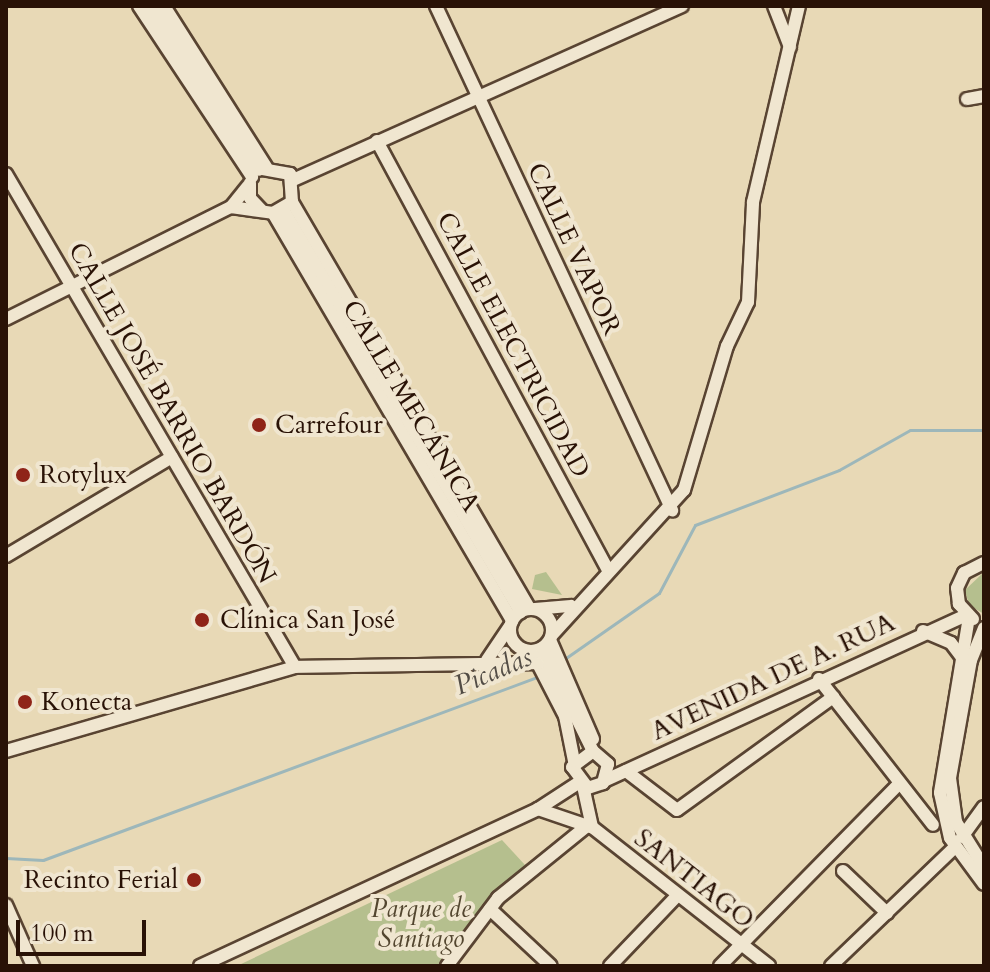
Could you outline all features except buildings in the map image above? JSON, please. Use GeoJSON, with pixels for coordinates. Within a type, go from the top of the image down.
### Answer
{"type":"FeatureCollection","features":[{"type":"Feature","properties":{"kind":"street"},"geometry":{"type":"LineString","coordinates":[[139,6],[256,175],[293,180],[682,6]]}},
{"type":"Feature","properties":{"kind":"street"},"geometry":{"type":"LineString","coordinates":[[151,6],[277,209]]}},
{"type":"Feature","properties":{"kind":"street"},"geometry":{"type":"LineString","coordinates":[[164,6],[256,175]]}},
{"type":"Feature","properties":{"kind":"street","name":"CALLE VAPOR"},"geometry":{"type":"LineString","coordinates":[[436,6],[672,510]]}},
{"type":"Feature","properties":{"kind":"street"},"geometry":{"type":"LineString","coordinates":[[774,6],[790,47]]}},
{"type":"Feature","properties":{"kind":"street"},"geometry":{"type":"LineString","coordinates":[[546,657],[571,606],[672,510],[748,302],[753,202],[799,6]]}},
{"type":"Feature","properties":{"kind":"street"},"geometry":{"type":"LineString","coordinates":[[967,99],[984,96]]}},
{"type":"Feature","properties":{"kind":"street","name":"CALLE ELECTRICIDAD"},"geometry":{"type":"LineString","coordinates":[[377,141],[609,571]]}},
{"type":"Feature","properties":{"kind":"street","name":"CALLE JOSÉ BARRIO BARDÓN"},"geometry":{"type":"LineString","coordinates":[[6,174],[295,667]]}},
{"type":"Feature","properties":{"kind":"street"},"geometry":{"type":"LineString","coordinates":[[6,319],[71,281],[231,207],[256,175]]}},
{"type":"Feature","properties":{"kind":"street"},"geometry":{"type":"LineString","coordinates":[[277,209],[293,180]]}},
{"type":"Feature","properties":{"kind":"street"},"geometry":{"type":"LineString","coordinates":[[231,207],[277,209]]}},
{"type":"Feature","properties":{"kind":"street","name":"CALLE MECÁNICA"},"geometry":{"type":"LineString","coordinates":[[277,209],[522,615]]}},
{"type":"Feature","properties":{"kind":"street","name":"CALLE MECÁNICA"},"geometry":{"type":"LineString","coordinates":[[277,209],[522,615]]}},
{"type":"Feature","properties":{"kind":"street"},"geometry":{"type":"LineString","coordinates":[[6,556],[172,457]]}},
{"type":"Feature","properties":{"kind":"street"},"geometry":{"type":"LineString","coordinates":[[940,623],[957,597],[959,580],[982,561]]}},
{"type":"Feature","properties":{"kind":"street"},"geometry":{"type":"LineString","coordinates":[[957,597],[968,616],[984,625],[971,660],[950,778],[958,842],[984,867]]}},
{"type":"Feature","properties":{"kind":"street"},"geometry":{"type":"LineString","coordinates":[[487,660],[522,615],[571,606]]}},
{"type":"Feature","properties":{"kind":"street"},"geometry":{"type":"LineString","coordinates":[[522,615],[550,622],[546,657],[590,826]]}},
{"type":"Feature","properties":{"kind":"street"},"geometry":{"type":"LineString","coordinates":[[447,966],[490,909],[529,868],[590,826],[602,782],[599,755],[522,615]]}},
{"type":"Feature","properties":{"kind":"street"},"geometry":{"type":"LineString","coordinates":[[968,616],[940,793],[958,842],[984,884]]}},
{"type":"Feature","properties":{"kind":"street","name":"AVENIDA DE A. RUA"},"geometry":{"type":"LineString","coordinates":[[602,782],[940,623],[968,616]]}},
{"type":"Feature","properties":{"kind":"street","name":"AVENIDA DE A. RUA"},"geometry":{"type":"LineString","coordinates":[[923,631],[951,643],[963,659]]}},
{"type":"Feature","properties":{"kind":"street"},"geometry":{"type":"LineString","coordinates":[[6,751],[295,667],[546,657]]}},
{"type":"Feature","properties":{"kind":"street"},"geometry":{"type":"LineString","coordinates":[[487,660],[546,657]]}},
{"type":"Feature","properties":{"kind":"street"},"geometry":{"type":"LineString","coordinates":[[546,657],[579,726],[599,755]]}},
{"type":"Feature","properties":{"kind":"street"},"geometry":{"type":"LineString","coordinates":[[819,679],[933,825]]}},
{"type":"Feature","properties":{"kind":"street"},"geometry":{"type":"LineString","coordinates":[[626,771],[677,810],[833,697]]}},
{"type":"Feature","properties":{"kind":"street"},"geometry":{"type":"LineString","coordinates":[[538,809],[575,761],[579,726]]}},
{"type":"Feature","properties":{"kind":"street"},"geometry":{"type":"LineString","coordinates":[[575,761],[599,755]]}},
{"type":"Feature","properties":{"kind":"street","name":"AVENIDA DE A. RUA"},"geometry":{"type":"LineString","coordinates":[[599,755],[643,763]]}},
{"type":"Feature","properties":{"kind":"street"},"geometry":{"type":"LineString","coordinates":[[200,966],[538,809],[580,784],[602,782]]}},
{"type":"Feature","properties":{"kind":"street"},"geometry":{"type":"LineString","coordinates":[[720,966],[899,784]]}},
{"type":"Feature","properties":{"kind":"street"},"geometry":{"type":"LineString","coordinates":[[831,966],[958,842],[984,807]]}},
{"type":"Feature","properties":{"kind":"street"},"geometry":{"type":"LineString","coordinates":[[538,809],[590,826]]}},
{"type":"Feature","properties":{"kind":"street","name":"SANTIAGO"},"geometry":{"type":"LineString","coordinates":[[590,826],[769,966]]}},
{"type":"Feature","properties":{"kind":"street"},"geometry":{"type":"LineString","coordinates":[[843,871],[887,913]]}},
{"type":"Feature","properties":{"kind":"street"},"geometry":{"type":"LineString","coordinates":[[610,966],[677,896]]}},
{"type":"Feature","properties":{"kind":"street"},"geometry":{"type":"LineString","coordinates":[[6,905],[33,966]]}},
{"type":"Feature","properties":{"kind":"street"},"geometry":{"type":"LineString","coordinates":[[490,909],[551,966]]}},
{"type":"Feature","properties":{"kind":"street"},"geometry":{"type":"LineString","coordinates":[[842,956],[854,966]]}},
{"type":"Feature","properties":{"kind":"green space"},"geometry":{"type":"Polygon","coordinates":[[[546,572],[562,595],[532,589],[535,575],[546,572]]]}},
{"type":"Feature","properties":{"kind":"green space"},"geometry":{"type":"Polygon","coordinates":[[[984,572],[984,614],[969,605],[965,590],[984,572]]]}},
{"type":"Feature","properties":{"kind":"green space","name":"Parque de Santiago"},"geometry":{"type":"Polygon","coordinates":[[[502,840],[525,865],[442,966],[239,965],[502,840]]]}},
{"type":"Feature","properties":{"kind":"waterway","name":"Picadas"},"geometry":{"type":"LineString","coordinates":[[563,660],[659,593],[695,525],[839,470],[910,430],[984,430]]}},
{"type":"Feature","properties":{"kind":"waterway","name":"Picadas"},"geometry":{"type":"LineString","coordinates":[[6,858],[43,860],[540,676]]}},
{"type":"Feature","properties":{"kind":"place","name":"Carrefour"},"geometry":{"type":"Point","coordinates":[259,425]}},
{"type":"Feature","properties":{"kind":"place","name":"Rotylux"},"geometry":{"type":"Point","coordinates":[23,475]}},
{"type":"Feature","properties":{"kind":"place","name":"Clínica San José"},"geometry":{"type":"Point","coordinates":[202,620]}},
{"type":"Feature","properties":{"kind":"place","name":"Konecta"},"geometry":{"type":"Point","coordinates":[25,702]}},
{"type":"Feature","properties":{"kind":"place","name":"Recinto Ferial"},"geometry":{"type":"Point","coordinates":[194,880]}}]}
